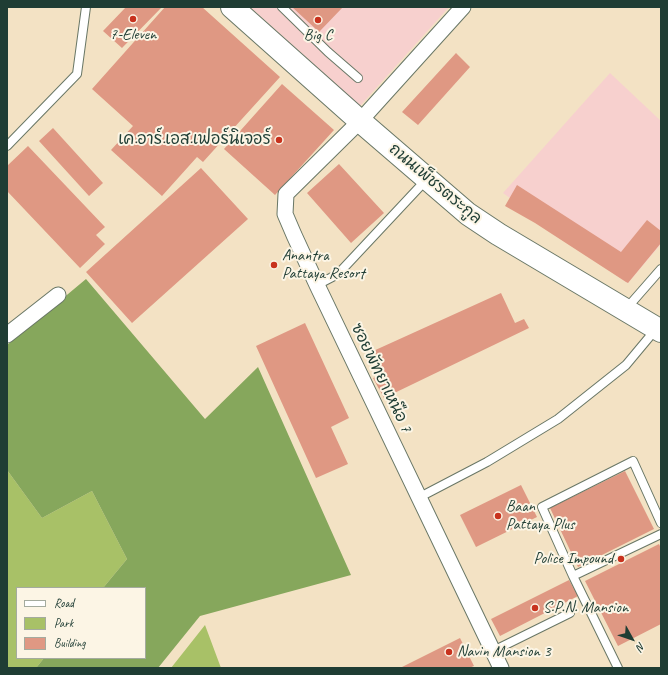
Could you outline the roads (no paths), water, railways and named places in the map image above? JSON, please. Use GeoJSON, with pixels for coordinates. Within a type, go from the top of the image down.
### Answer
{"type":"FeatureCollection","features":[{"type":"Feature","properties":{"kind":"street","name":"ถนนเพ็ชรตระกูล"},"geometry":{"type":"LineString","coordinates":[[232,7],[468,214],[498,234],[659,330]]}},
{"type":"Feature","properties":{"kind":"street","name":"ซอยพัทยาเหนือ 7"},"geometry":{"type":"LineString","coordinates":[[463,7],[360,120],[286,194],[285,214],[418,498],[501,668]]}},
{"type":"Feature","properties":{"kind":"street"},"geometry":{"type":"LineString","coordinates":[[7,335],[58,295]]}},
{"type":"Feature","properties":{"kind":"lane"},"geometry":{"type":"LineString","coordinates":[[7,146],[77,74],[86,7]]}},
{"type":"Feature","properties":{"kind":"lane"},"geometry":{"type":"LineString","coordinates":[[282,7],[328,52],[358,78]]}},
{"type":"Feature","properties":{"kind":"lane"},"geometry":{"type":"LineString","coordinates":[[317,285],[338,274],[427,178]]}},
{"type":"Feature","properties":{"kind":"lane"},"geometry":{"type":"LineString","coordinates":[[626,310],[661,269]]}},
{"type":"Feature","properties":{"kind":"lane"},"geometry":{"type":"LineString","coordinates":[[418,498],[487,462],[558,419],[626,365],[659,330]]}},
{"type":"Feature","properties":{"kind":"lane"},"geometry":{"type":"LineString","coordinates":[[618,668],[573,576],[542,507],[633,460],[661,523]]}},
{"type":"Feature","properties":{"kind":"lane"},"geometry":{"type":"LineString","coordinates":[[573,576],[661,534]]}},
{"type":"Feature","properties":{"kind":"lane"},"geometry":{"type":"LineString","coordinates":[[493,651],[570,613]]}},
{"type":"Feature","properties":{"kind":"place","name":"7-Eleven"},"geometry":{"type":"Point","coordinates":[133,19]}},
{"type":"Feature","properties":{"kind":"place","name":"Big C"},"geometry":{"type":"Point","coordinates":[318,20]}},
{"type":"Feature","properties":{"kind":"place","name":"เค.อาร์.เอส.เฟอร์นิเจอร์"},"geometry":{"type":"Point","coordinates":[279,140]}},
{"type":"Feature","properties":{"kind":"place","name":"Anantra Pattaya Resort"},"geometry":{"type":"Point","coordinates":[274,265]}},
{"type":"Feature","properties":{"kind":"place","name":"Baan Pattaya Plus"},"geometry":{"type":"Point","coordinates":[498,516]}},
{"type":"Feature","properties":{"kind":"place","name":"Police Impound"},"geometry":{"type":"Point","coordinates":[621,559]}},
{"type":"Feature","properties":{"kind":"place","name":"S.P.N. Mansion"},"geometry":{"type":"Point","coordinates":[535,608]}},
{"type":"Feature","properties":{"kind":"place","name":"Navin Mansion 3"},"geometry":{"type":"Point","coordinates":[449,652]}}]}
